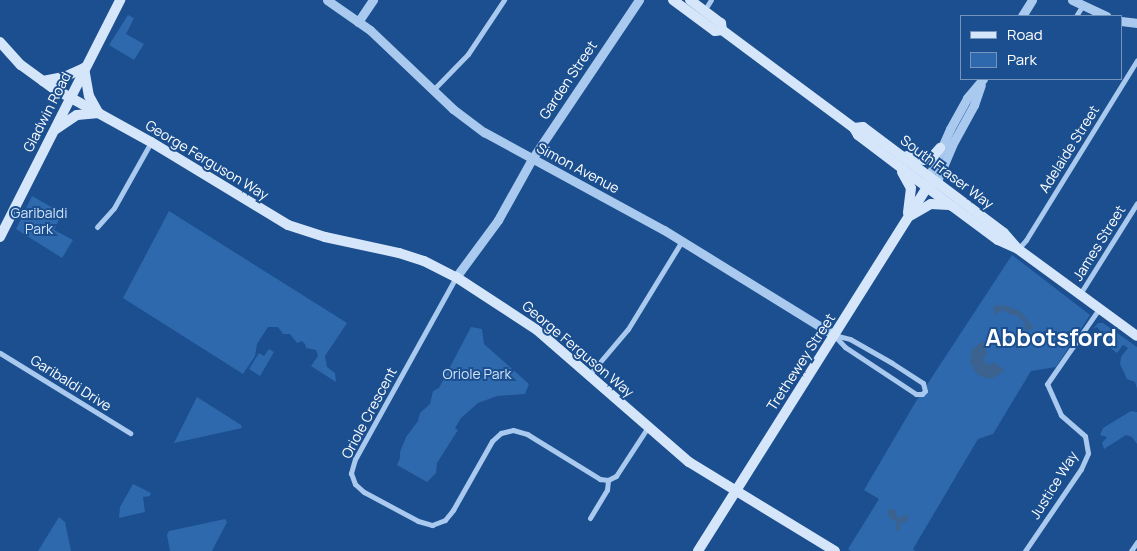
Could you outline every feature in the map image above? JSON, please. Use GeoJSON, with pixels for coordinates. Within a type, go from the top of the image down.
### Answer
{"type":"FeatureCollection","features":[{"type":"Feature","properties":{"kind":"main road","name":"Gladwin Road"},"geometry":{"type":"LineString","coordinates":[[0,237],[120,0]]}},
{"type":"Feature","properties":{"kind":"main road","name":"South Fraser Way"},"geometry":{"type":"LineString","coordinates":[[673,0],[715,31],[722,30],[854,128],[863,127],[927,187],[998,240],[1018,249],[1137,336]]}},
{"type":"Feature","properties":{"kind":"main road","name":"South Fraser Way"},"geometry":{"type":"LineString","coordinates":[[690,0],[721,23],[722,30]]}},
{"type":"Feature","properties":{"kind":"main road","name":"George Ferguson Way"},"geometry":{"type":"LineString","coordinates":[[0,42],[21,65],[43,81],[70,98],[151,142],[288,225],[324,237],[399,253],[424,261],[456,277],[519,316],[689,462],[835,551]]}},
{"type":"Feature","properties":{"kind":"main road"},"geometry":{"type":"LineString","coordinates":[[43,81],[64,77],[84,68],[89,96],[99,113],[72,117],[53,131]]}},
{"type":"Feature","properties":{"kind":"main road"},"geometry":{"type":"LineString","coordinates":[[907,218],[911,188],[898,159],[924,160],[933,156],[940,148]]}},
{"type":"Feature","properties":{"kind":"main road","name":"South Fraser Way"},"geometry":{"type":"LineString","coordinates":[[898,159],[932,178],[1004,233],[1018,249]]}},
{"type":"Feature","properties":{"kind":"main road","name":"Trethewey Street"},"geometry":{"type":"LineString","coordinates":[[698,551],[927,187]]}},
{"type":"Feature","properties":{"kind":"main road"},"geometry":{"type":"LineString","coordinates":[[907,218],[931,204],[952,206]]}},
{"type":"Feature","properties":{"kind":"street","name":"Simon Avenue"},"geometry":{"type":"LineString","coordinates":[[327,0],[358,22],[470,122],[532,160],[682,241],[834,335]]}},
{"type":"Feature","properties":{"kind":"street"},"geometry":{"type":"LineString","coordinates":[[358,22],[373,0]]}},
{"type":"Feature","properties":{"kind":"street"},"geometry":{"type":"LineString","coordinates":[[433,90],[468,54],[504,0]]}},
{"type":"Feature","properties":{"kind":"street","name":"Garden Street"},"geometry":{"type":"LineString","coordinates":[[456,277],[498,220],[532,160],[639,0]]}},
{"type":"Feature","properties":{"kind":"street"},"geometry":{"type":"LineString","coordinates":[[704,11],[711,0]]}},
{"type":"Feature","properties":{"kind":"street"},"geometry":{"type":"LineString","coordinates":[[1023,15],[1032,0]]}},
{"type":"Feature","properties":{"kind":"street"},"geometry":{"type":"LineString","coordinates":[[1072,0],[1105,15]]}},
{"type":"Feature","properties":{"kind":"street"},"geometry":{"type":"LineString","coordinates":[[1077,15],[1083,5]]}},
{"type":"Feature","properties":{"kind":"street"},"geometry":{"type":"LineString","coordinates":[[1122,21],[1137,23]]}},
{"type":"Feature","properties":{"kind":"street","name":"Adelaide Street"},"geometry":{"type":"LineString","coordinates":[[1018,249],[1031,233],[1137,60]]}},
{"type":"Feature","properties":{"kind":"street"},"geometry":{"type":"LineString","coordinates":[[932,178],[940,148],[968,98],[983,80]]}},
{"type":"Feature","properties":{"kind":"street"},"geometry":{"type":"LineString","coordinates":[[932,178],[974,106],[983,80]]}},
{"type":"Feature","properties":{"kind":"street"},"geometry":{"type":"LineString","coordinates":[[98,227],[114,208],[151,142]]}},
{"type":"Feature","properties":{"kind":"street","name":"Trethewey Street"},"geometry":{"type":"LineString","coordinates":[[927,187],[932,178]]}},
{"type":"Feature","properties":{"kind":"street","name":"James Street"},"geometry":{"type":"LineString","coordinates":[[1079,294],[1137,204]]}},
{"type":"Feature","properties":{"kind":"street"},"geometry":{"type":"LineString","coordinates":[[589,375],[628,329],[682,241]]}},
{"type":"Feature","properties":{"kind":"street","name":"Oriole Crescent"},"geometry":{"type":"LineString","coordinates":[[456,277],[355,459],[352,473],[355,484],[364,492],[418,521],[432,525],[445,520],[453,510],[492,441],[501,432],[513,430],[527,434],[600,479],[608,480]]}},
{"type":"Feature","properties":{"kind":"street","name":"Justice Way"},"geometry":{"type":"LineString","coordinates":[[1026,551],[1081,469],[1088,453],[1085,436],[1061,415],[1047,384],[1099,309]]}},
{"type":"Feature","properties":{"kind":"street"},"geometry":{"type":"LineString","coordinates":[[834,335],[850,339],[892,363],[923,383],[925,391],[922,394],[916,394],[845,347],[834,335]]}},
{"type":"Feature","properties":{"kind":"street","name":"Garibaldi Drive"},"geometry":{"type":"LineString","coordinates":[[0,353],[130,433]]}},
{"type":"Feature","properties":{"kind":"street"},"geometry":{"type":"LineString","coordinates":[[590,518],[607,490],[608,480],[616,476],[648,426]]}},
{"type":"Feature","properties":{"kind":"street"},"geometry":{"type":"LineString","coordinates":[[1131,551],[1137,542]]}},
{"type":"Feature","properties":{"kind":"green space"},"geometry":{"type":"Polygon","coordinates":[[[128,15],[134,18],[126,34],[144,44],[134,60],[109,45],[128,15]]]}},
{"type":"Feature","properties":{"kind":"green space","name":"Garibaldi Park"},"geometry":{"type":"Polygon","coordinates":[[[32,196],[62,213],[54,230],[73,240],[62,258],[16,229],[32,196]]]}},
{"type":"Feature","properties":{"kind":"green space"},"geometry":{"type":"Polygon","coordinates":[[[169,211],[347,323],[325,356],[327,367],[335,373],[336,382],[311,366],[318,356],[316,350],[306,348],[302,341],[297,343],[290,334],[283,334],[278,327],[268,327],[257,344],[255,356],[243,374],[123,298],[169,211]]]}},
{"type":"Feature","properties":{"kind":"green space"},"geometry":{"type":"Polygon","coordinates":[[[1012,255],[1090,315],[1056,367],[1031,371],[993,434],[978,439],[913,549],[915,551],[851,551],[848,549],[879,499],[864,490],[915,403],[1012,255]]]}},
{"type":"Feature","properties":{"kind":"green space"},"geometry":{"type":"Polygon","coordinates":[[[1098,323],[1103,323],[1137,347],[1137,389],[1135,382],[1127,379],[1120,364],[1121,357],[1128,348],[1123,345],[1117,353],[1104,343],[1102,341],[1105,337],[1097,327],[1093,329],[1098,323]]]}},
{"type":"Feature","properties":{"kind":"green space","name":"Oriole Park"},"geometry":{"type":"Polygon","coordinates":[[[471,327],[482,329],[484,344],[529,384],[525,394],[497,396],[478,403],[461,418],[455,428],[458,430],[437,463],[436,473],[427,482],[397,465],[400,452],[406,437],[418,421],[420,413],[430,404],[433,391],[439,388],[471,327]]]}},
{"type":"Feature","properties":{"kind":"green space"},"geometry":{"type":"Polygon","coordinates":[[[269,349],[274,352],[260,376],[249,369],[259,353],[264,356],[269,349]]]}},
{"type":"Feature","properties":{"kind":"green space"},"geometry":{"type":"Polygon","coordinates":[[[197,397],[241,425],[242,428],[174,443],[197,397]]]}},
{"type":"Feature","properties":{"kind":"green space"},"geometry":{"type":"Polygon","coordinates":[[[1131,411],[1137,412],[1137,444],[1132,437],[1126,435],[1104,449],[1102,443],[1107,437],[1100,435],[1103,428],[1131,411]]]}},
{"type":"Feature","properties":{"kind":"green space"},"geometry":{"type":"Polygon","coordinates":[[[133,484],[151,493],[150,496],[143,497],[145,512],[119,518],[120,507],[133,484]]]}},
{"type":"Feature","properties":{"kind":"green space"},"geometry":{"type":"Polygon","coordinates":[[[59,517],[65,522],[71,551],[38,551],[59,517]]]}},
{"type":"Feature","properties":{"kind":"green space"},"geometry":{"type":"Polygon","coordinates":[[[225,519],[227,522],[212,551],[170,551],[167,535],[169,531],[225,519]]]}},
{"type":"Feature","properties":{"kind":"shaded area"},"geometry":{"type":"Polygon","coordinates":[[[1004,305],[1020,311],[1034,328],[1026,330],[1023,328],[1026,324],[1017,315],[1011,315],[1003,310],[995,315],[993,306],[1004,305]]]}},
{"type":"Feature","properties":{"kind":"shaded area"},"geometry":{"type":"Polygon","coordinates":[[[983,341],[987,353],[983,360],[989,365],[994,362],[1005,370],[993,378],[984,378],[977,374],[970,362],[972,349],[983,341]]]}},
{"type":"Feature","properties":{"kind":"shaded area"},"geometry":{"type":"Polygon","coordinates":[[[888,509],[894,509],[898,518],[907,514],[908,521],[900,523],[900,531],[895,530],[897,523],[888,516],[888,509]]]}},
{"type":"Feature","properties":{"kind":"district","name":"Abbotsford"},"geometry":{"type":"Point","coordinates":[1051,337]}}]}
